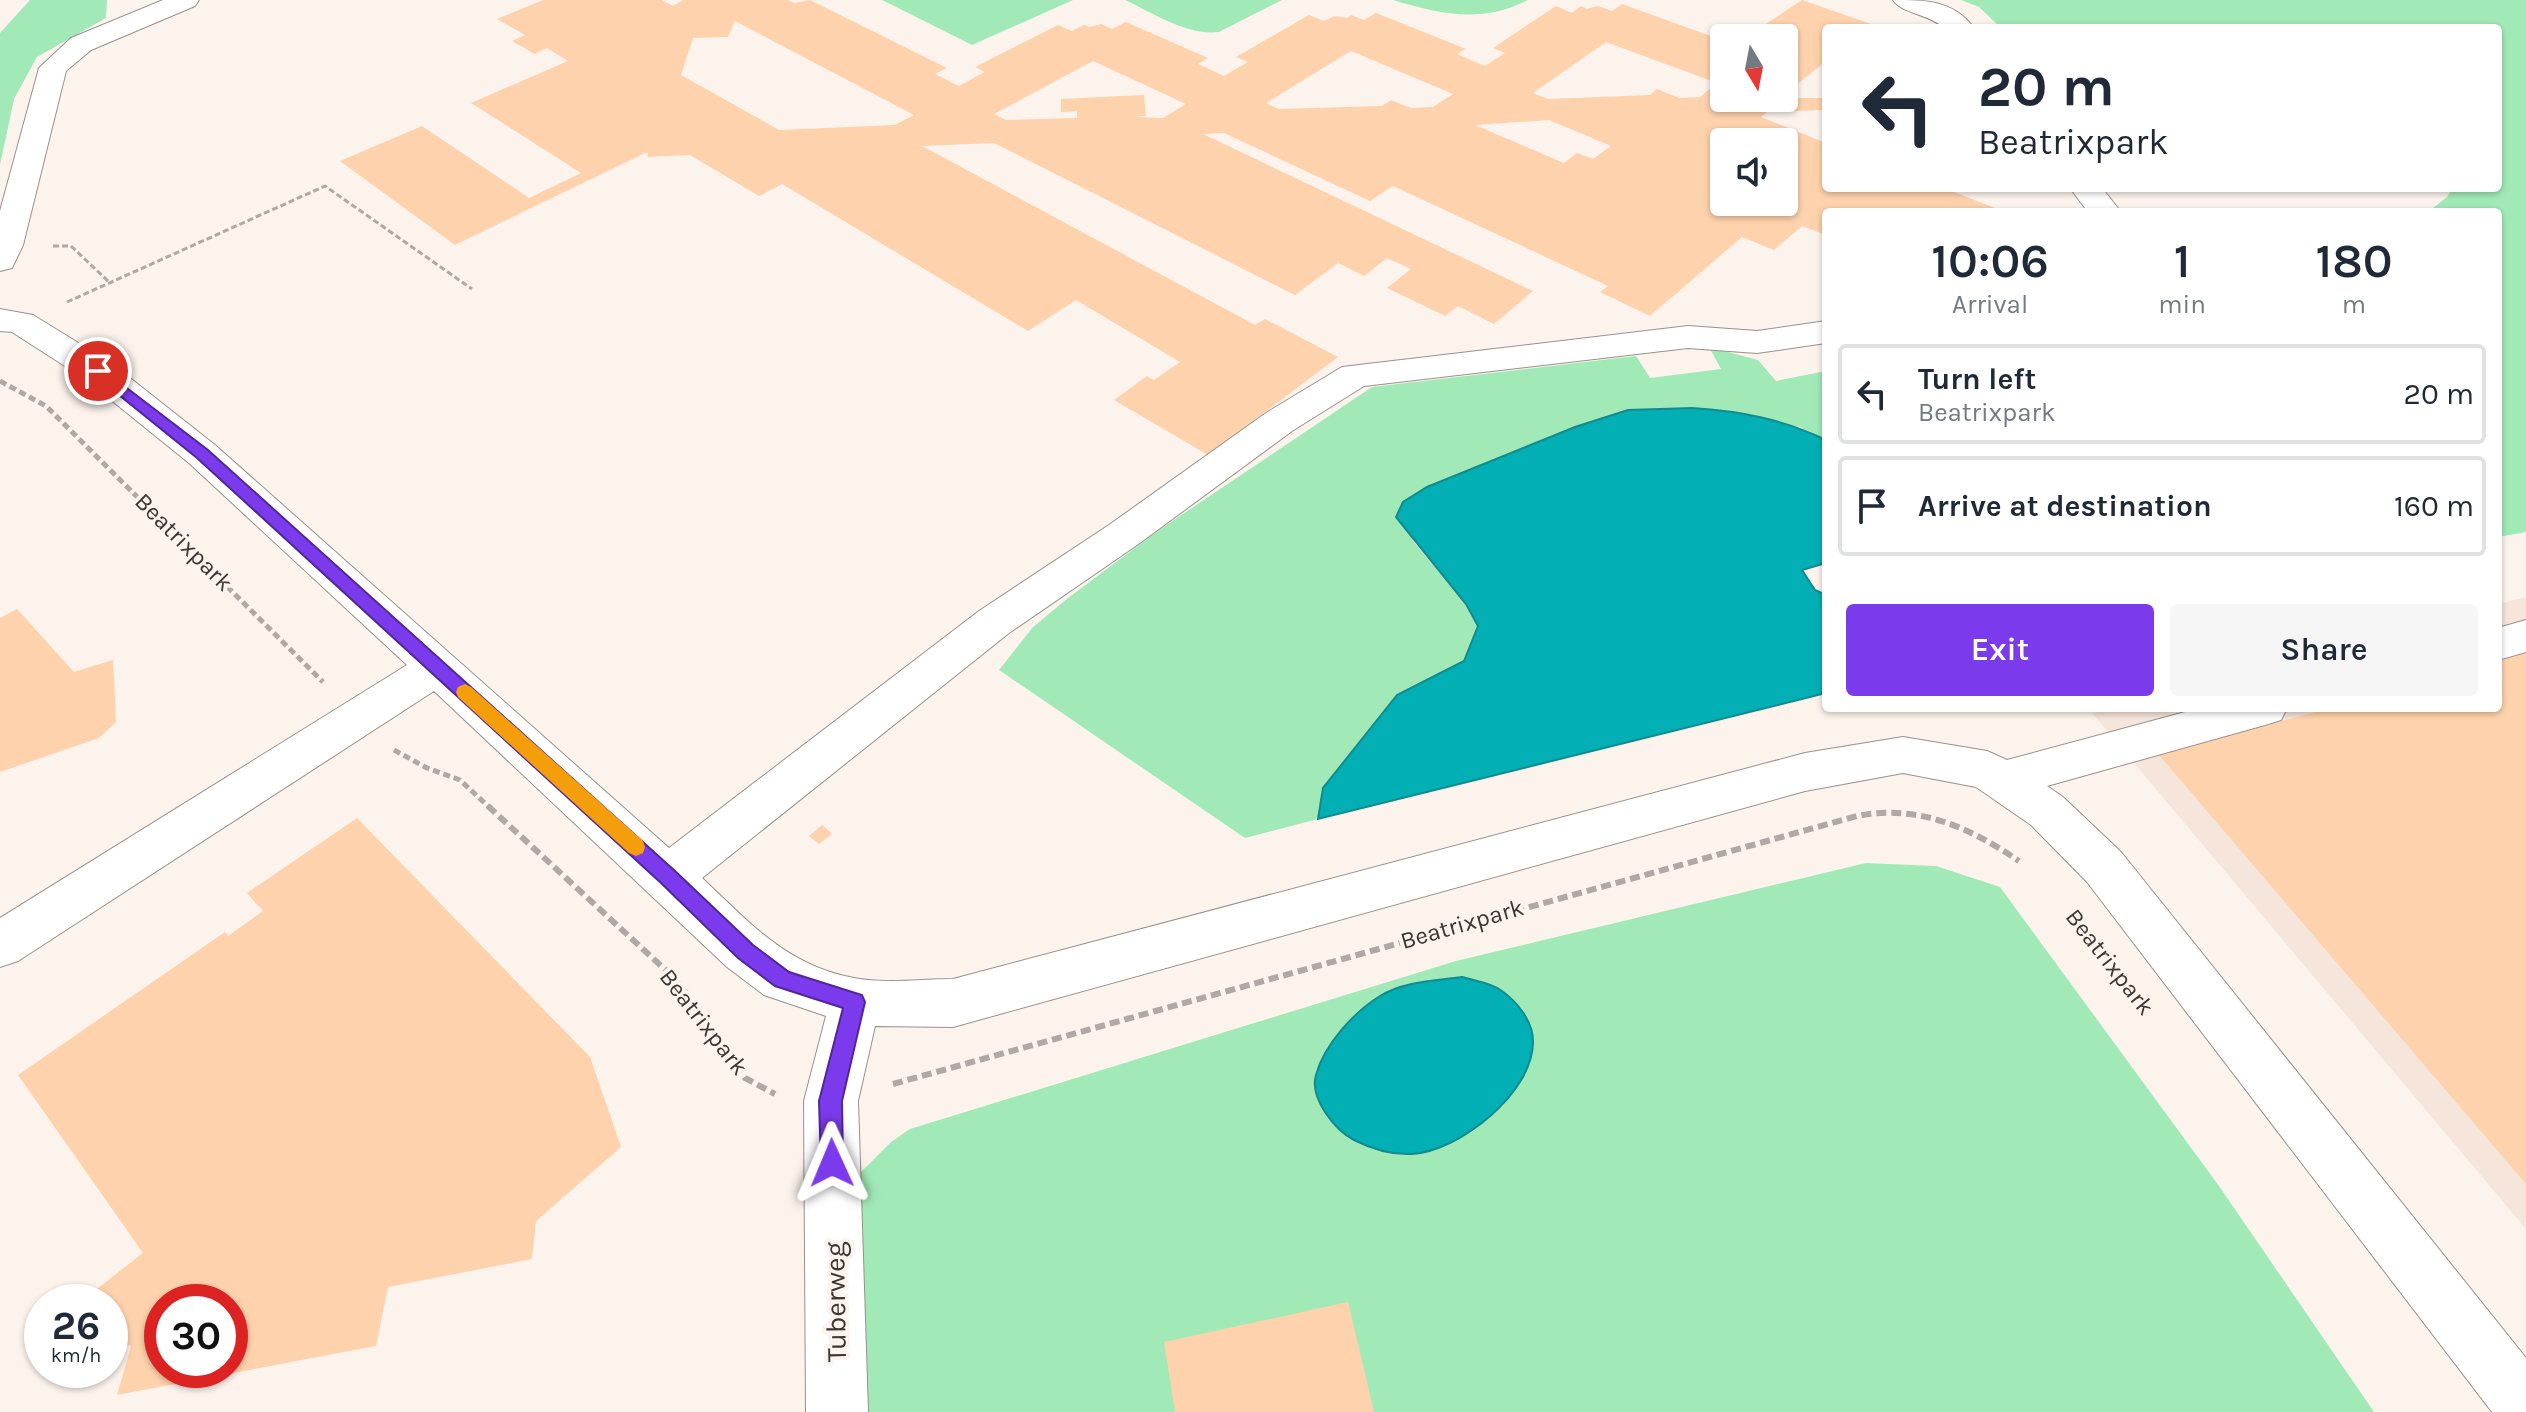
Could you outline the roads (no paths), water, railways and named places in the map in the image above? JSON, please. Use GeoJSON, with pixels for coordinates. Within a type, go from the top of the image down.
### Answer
{"type":"FeatureCollection","features":[{"type":"Feature","properties":{"kind":"street"},"geometry":{"type":"LineString","coordinates":[[4,253],[53,68],[81,44],[186,0]]}},
{"type":"Feature","properties":{"kind":"street"},"geometry":{"type":"LineString","coordinates":[[1906,0],[1944,13],[1956,24]]}},
{"type":"Feature","properties":{"kind":"street"},"geometry":{"type":"LineString","coordinates":[[2089,192],[2102,208]]}},
{"type":"Feature","properties":{"kind":"street"},"geometry":{"type":"LineString","coordinates":[[10,321],[98,371],[202,454],[668,877],[745,951],[782,979],[855,1002],[953,1003],[1805,772],[1903,755],[1987,770],[2047,811],[2104,867],[2526,1407]]}},
{"type":"Feature","properties":{"kind":"street"},"geometry":{"type":"LineString","coordinates":[[668,877],[794,776],[892,736],[936,704],[962,684],[994,622],[1123,535],[1279,422],[1355,375],[1688,337],[1757,342],[1822,333]]}},
{"type":"Feature","properties":{"kind":"street"},"geometry":{"type":"LineString","coordinates":[[2502,643],[2526,636]]}},
{"type":"Feature","properties":{"kind":"street"},"geometry":{"type":"LineString","coordinates":[[0,945],[438,667]]}},
{"type":"Feature","properties":{"kind":"street"},"geometry":{"type":"LineString","coordinates":[[2002,780],[2250,712]]}},
{"type":"Feature","properties":{"kind":"street","name":"Tuberweg"},"geometry":{"type":"LineString","coordinates":[[837,1412],[831,1101],[855,1002]]}},
{"type":"Feature","properties":{"kind":"water"},"geometry":{"type":"Polygon","coordinates":[[[1692,408],[1727,411],[1760,417],[1822,438],[1822,564],[1802,570],[1815,590],[1822,593],[1822,694],[1318,819],[1323,788],[1397,695],[1464,661],[1478,626],[1466,604],[1396,517],[1403,502],[1427,487],[1575,427],[1628,410],[1692,408]]]}},
{"type":"Feature","properties":{"kind":"water"},"geometry":{"type":"Polygon","coordinates":[[[1462,977],[1498,988],[1527,1019],[1533,1041],[1530,1060],[1521,1080],[1491,1116],[1451,1142],[1431,1150],[1412,1154],[1390,1152],[1354,1140],[1332,1121],[1316,1093],[1316,1075],[1333,1041],[1360,1011],[1389,991],[1420,982],[1462,977]]]}}]}
